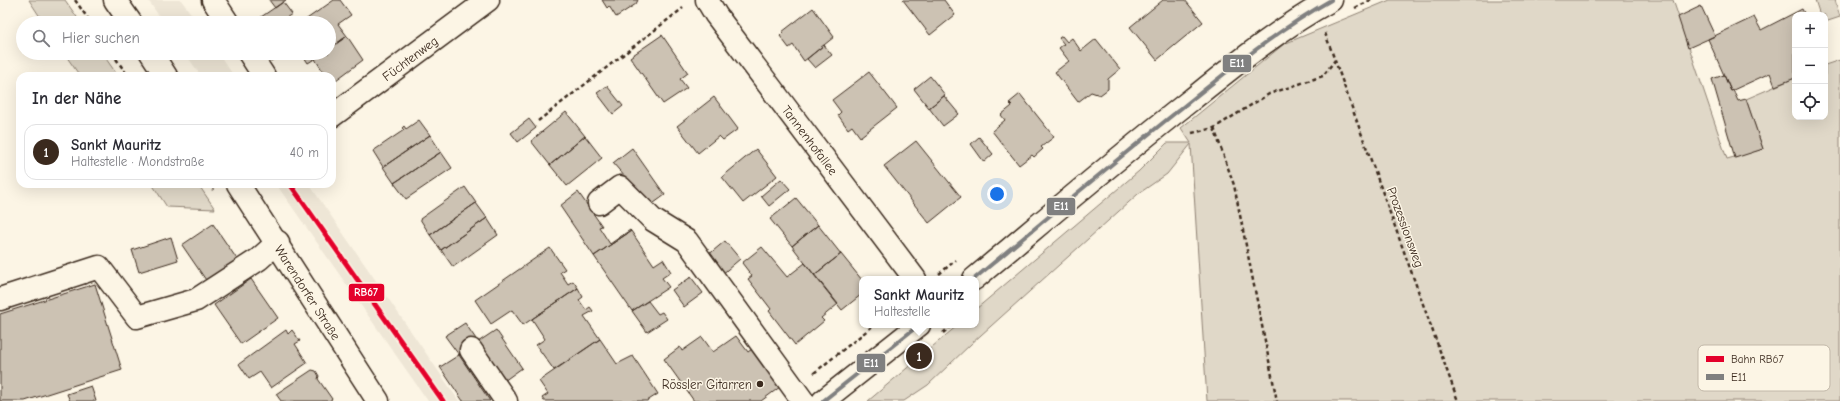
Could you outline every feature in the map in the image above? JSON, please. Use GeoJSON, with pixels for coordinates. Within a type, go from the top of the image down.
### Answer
{"type":"FeatureCollection","features":[{"type":"Feature","properties":{"kind":"street"},"geometry":{"type":"LineString","coordinates":[[115,0],[126,16]]}},
{"type":"Feature","properties":{"kind":"street"},"geometry":{"type":"LineString","coordinates":[[213,0],[223,16]]}},
{"type":"Feature","properties":{"kind":"street","name":"Füchtenweg"},"geometry":{"type":"LineString","coordinates":[[336,113],[488,0]]}},
{"type":"Feature","properties":{"kind":"street","name":"Tannenhofallee"},"geometry":{"type":"LineString","coordinates":[[697,2],[716,15],[913,276]]}},
{"type":"Feature","properties":{"kind":"street"},"geometry":{"type":"LineString","coordinates":[[978,276],[1134,145],[1260,45],[1320,3]]}},
{"type":"Feature","properties":{"kind":"street"},"geometry":{"type":"LineString","coordinates":[[156,60],[163,72]]}},
{"type":"Feature","properties":{"kind":"street"},"geometry":{"type":"LineString","coordinates":[[254,60],[261,72]]}},
{"type":"Feature","properties":{"kind":"street"},"geometry":{"type":"LineString","coordinates":[[599,203],[620,187],[654,220],[687,242],[799,395]]}},
{"type":"Feature","properties":{"kind":"street","name":"Warendorfer Straße"},"geometry":{"type":"LineString","coordinates":[[241,188],[278,242],[378,401]]}},
{"type":"Feature","properties":{"kind":"street"},"geometry":{"type":"LineString","coordinates":[[0,299],[99,267],[137,317],[196,300],[259,259],[278,242]]}},
{"type":"Feature","properties":{"kind":"street"},"geometry":{"type":"LineString","coordinates":[[823,401],[914,328]]}},
{"type":"Feature","properties":{"kind":"street"},"geometry":{"type":"LineString","coordinates":[[471,350],[506,401]]}},
{"type":"Feature","properties":{"kind":"path"},"geometry":{"type":"LineString","coordinates":[[76,0],[86,16]]}},
{"type":"Feature","properties":{"kind":"path"},"geometry":{"type":"LineString","coordinates":[[538,121],[697,2]]}},
{"type":"Feature","properties":{"kind":"path"},"geometry":{"type":"LineString","coordinates":[[117,60],[125,72]]}},
{"type":"Feature","properties":{"kind":"path","name":"Prozessionsweg"},"geometry":{"type":"LineString","coordinates":[[1214,128],[1269,94],[1323,76],[1335,60],[1458,401]]}},
{"type":"Feature","properties":{"kind":"path"},"geometry":{"type":"LineString","coordinates":[[1185,135],[1214,128],[1234,185],[1277,401]]}},
{"type":"Feature","properties":{"kind":"path"},"geometry":{"type":"LineString","coordinates":[[799,395],[871,328]]}},
{"type":"Feature","properties":{"kind":"shaded area"},"geometry":{"type":"Polygon","coordinates":[[[29,0],[65,0],[76,16],[39,16],[29,0]]]}},
{"type":"Feature","properties":{"kind":"shaded area"},"geometry":{"type":"Polygon","coordinates":[[[148,0],[181,0],[193,16],[159,16],[148,0]]]}},
{"type":"Feature","properties":{"kind":"shaded area"},"geometry":{"type":"Polygon","coordinates":[[[1390,0],[1673,0],[1727,159],[1763,149],[1746,99],[1792,79],[1792,120],[1828,120],[1828,64],[1840,60],[1840,401],[1207,401],[1191,144],[1167,174],[1138,194],[971,344],[928,385],[904,401],[868,401],[954,328],[979,328],[979,306],[1139,171],[1167,143],[1191,143],[1181,128],[1284,44],[1390,0]]]}},
{"type":"Feature","properties":{"kind":"shaded area"},"geometry":{"type":"Polygon","coordinates":[[[1815,0],[1835,0],[1840,17],[1828,21],[1828,12],[1819,12],[1815,0]]]}},
{"type":"Feature","properties":{"kind":"shaded area"},"geometry":{"type":"Polygon","coordinates":[[[69,60],[107,60],[115,72],[77,72],[69,60]]]}},
{"type":"Feature","properties":{"kind":"shaded area"},"geometry":{"type":"Polygon","coordinates":[[[190,60],[223,60],[231,72],[198,72],[190,60]]]}},
{"type":"Feature","properties":{"kind":"shaded area"},"geometry":{"type":"Polygon","coordinates":[[[155,188],[201,188],[215,209],[167,207],[155,188]]]}},
{"type":"Feature","properties":{"kind":"shaded area"},"geometry":{"type":"Polygon","coordinates":[[[279,188],[312,188],[459,401],[428,401],[279,188]]]}},
{"type":"Feature","properties":{"kind":"building"},"geometry":{"type":"Polygon","coordinates":[[[269,0],[286,0],[275,8],[269,0]]]}},
{"type":"Feature","properties":{"kind":"building"},"geometry":{"type":"Polygon","coordinates":[[[334,0],[340,0],[351,15],[338,24],[347,36],[336,44],[336,16],[311,16],[334,0]]]}},
{"type":"Feature","properties":{"kind":"building"},"geometry":{"type":"Polygon","coordinates":[[[602,0],[638,0],[636,4],[616,17],[609,6],[607,8],[602,0]]]}},
{"type":"Feature","properties":{"kind":"building"},"geometry":{"type":"Polygon","coordinates":[[[903,0],[944,0],[955,15],[930,35],[903,0]]]}},
{"type":"Feature","properties":{"kind":"building"},"geometry":{"type":"Polygon","coordinates":[[[1163,0],[1185,0],[1203,22],[1157,60],[1130,27],[1163,0]]]}},
{"type":"Feature","properties":{"kind":"building"},"geometry":{"type":"Polygon","coordinates":[[[283,2],[292,14],[289,16],[262,16],[283,2]]]}},
{"type":"Feature","properties":{"kind":"building"},"geometry":{"type":"Polygon","coordinates":[[[1701,6],[1715,36],[1688,48],[1678,17],[1701,6]]]}},
{"type":"Feature","properties":{"kind":"building"},"geometry":{"type":"Polygon","coordinates":[[[813,8],[834,37],[804,61],[793,45],[789,48],[780,36],[783,33],[782,32],[813,8]]]}},
{"type":"Feature","properties":{"kind":"building"},"geometry":{"type":"Polygon","coordinates":[[[1802,9],[1804,12],[1796,12],[1802,9]]]}},
{"type":"Feature","properties":{"kind":"building"},"geometry":{"type":"Polygon","coordinates":[[[1792,14],[1792,79],[1775,86],[1770,73],[1731,91],[1708,39],[1754,17],[1761,30],[1792,14]]]}},
{"type":"Feature","properties":{"kind":"building"},"geometry":{"type":"Polygon","coordinates":[[[662,35],[688,73],[680,79],[687,88],[663,104],[630,57],[662,35]]]}},
{"type":"Feature","properties":{"kind":"building"},"geometry":{"type":"Polygon","coordinates":[[[347,36],[363,60],[336,80],[336,72],[323,72],[316,60],[336,60],[336,44],[347,36]]]}},
{"type":"Feature","properties":{"kind":"building"},"geometry":{"type":"Polygon","coordinates":[[[1062,36],[1067,42],[1072,38],[1081,51],[1096,39],[1120,69],[1108,79],[1108,89],[1100,95],[1091,92],[1078,102],[1055,72],[1069,61],[1059,48],[1064,44],[1059,38],[1062,36]]]}},
{"type":"Feature","properties":{"kind":"building"},"geometry":{"type":"Polygon","coordinates":[[[824,45],[832,55],[815,68],[807,59],[824,45]]]}},
{"type":"Feature","properties":{"kind":"building"},"geometry":{"type":"Polygon","coordinates":[[[306,60],[313,60],[308,63],[306,60]]]}},
{"type":"Feature","properties":{"kind":"building"},"geometry":{"type":"Polygon","coordinates":[[[869,72],[897,108],[860,137],[852,126],[848,129],[838,115],[841,112],[832,100],[869,72]]]}},
{"type":"Feature","properties":{"kind":"building"},"geometry":{"type":"Polygon","coordinates":[[[1724,75],[1731,91],[1733,90],[1738,101],[1746,99],[1763,149],[1735,158],[1712,79],[1724,75]]]}},
{"type":"Feature","properties":{"kind":"building"},"geometry":{"type":"Polygon","coordinates":[[[930,76],[945,95],[929,108],[914,89],[930,76]]]}},
{"type":"Feature","properties":{"kind":"building"},"geometry":{"type":"Polygon","coordinates":[[[607,86],[623,106],[613,114],[597,93],[607,86]]]}},
{"type":"Feature","properties":{"kind":"building"},"geometry":{"type":"Polygon","coordinates":[[[1020,94],[1054,137],[1041,147],[1043,149],[1034,157],[1032,155],[1019,165],[992,131],[1005,120],[1001,115],[1012,106],[1009,103],[1020,94]]]}},
{"type":"Feature","properties":{"kind":"building"},"geometry":{"type":"Polygon","coordinates":[[[944,96],[959,114],[943,126],[929,108],[944,96]]]}},
{"type":"Feature","properties":{"kind":"building"},"geometry":{"type":"Polygon","coordinates":[[[714,97],[738,129],[723,140],[719,136],[698,153],[677,126],[714,97]]]}},
{"type":"Feature","properties":{"kind":"building"},"geometry":{"type":"Polygon","coordinates":[[[566,112],[585,136],[550,165],[531,141],[566,112]]]}},
{"type":"Feature","properties":{"kind":"building"},"geometry":{"type":"Polygon","coordinates":[[[529,119],[536,128],[518,142],[511,133],[529,119]]]}},
{"type":"Feature","properties":{"kind":"building"},"geometry":{"type":"Polygon","coordinates":[[[419,120],[430,135],[383,167],[373,151],[404,130],[402,128],[404,126],[406,129],[419,120]]]}},
{"type":"Feature","properties":{"kind":"building"},"geometry":{"type":"Polygon","coordinates":[[[430,135],[441,152],[394,183],[383,167],[430,135]]]}},
{"type":"Feature","properties":{"kind":"building"},"geometry":{"type":"Polygon","coordinates":[[[585,136],[602,158],[567,186],[550,165],[585,136]]]}},
{"type":"Feature","properties":{"kind":"building"},"geometry":{"type":"Polygon","coordinates":[[[979,137],[993,154],[984,162],[971,144],[979,137]]]}},
{"type":"Feature","properties":{"kind":"building"},"geometry":{"type":"Polygon","coordinates":[[[916,141],[961,197],[929,223],[884,166],[916,141]]]}},
{"type":"Feature","properties":{"kind":"building"},"geometry":{"type":"Polygon","coordinates":[[[632,148],[665,195],[650,206],[613,163],[632,148]]]}},
{"type":"Feature","properties":{"kind":"building"},"geometry":{"type":"Polygon","coordinates":[[[756,149],[777,176],[743,203],[722,177],[756,149]]]}},
{"type":"Feature","properties":{"kind":"building"},"geometry":{"type":"Polygon","coordinates":[[[441,152],[452,168],[406,199],[394,183],[441,152]]]}},
{"type":"Feature","properties":{"kind":"building"},"geometry":{"type":"Polygon","coordinates":[[[781,179],[790,189],[769,206],[761,196],[781,179]]]}},
{"type":"Feature","properties":{"kind":"building"},"geometry":{"type":"Polygon","coordinates":[[[465,187],[476,203],[430,235],[420,219],[465,187]]]}},
{"type":"Feature","properties":{"kind":"building"},"geometry":{"type":"Polygon","coordinates":[[[578,192],[602,226],[599,227],[610,244],[630,230],[631,231],[594,256],[560,206],[578,192]]]}},
{"type":"Feature","properties":{"kind":"building"},"geometry":{"type":"Polygon","coordinates":[[[796,198],[818,225],[792,246],[770,219],[796,198]]]}},
{"type":"Feature","properties":{"kind":"building"},"geometry":{"type":"Polygon","coordinates":[[[476,203],[487,218],[441,250],[430,235],[476,203]]]}},
{"type":"Feature","properties":{"kind":"building"},"geometry":{"type":"Polygon","coordinates":[[[487,218],[498,235],[453,267],[441,250],[487,218]]]}},
{"type":"Feature","properties":{"kind":"building"},"geometry":{"type":"Polygon","coordinates":[[[213,224],[241,265],[210,286],[182,245],[213,224]]]}},
{"type":"Feature","properties":{"kind":"building"},"geometry":{"type":"Polygon","coordinates":[[[818,225],[841,254],[814,275],[792,246],[818,225]]]}},
{"type":"Feature","properties":{"kind":"building"},"geometry":{"type":"Polygon","coordinates":[[[631,231],[654,265],[663,259],[671,272],[662,278],[669,287],[632,311],[594,256],[631,231]]]}},
{"type":"Feature","properties":{"kind":"building"},"geometry":{"type":"Polygon","coordinates":[[[171,237],[178,260],[139,272],[132,250],[171,237]]]}},
{"type":"Feature","properties":{"kind":"building"},"geometry":{"type":"Polygon","coordinates":[[[725,241],[740,259],[721,275],[707,256],[725,241]]]}},
{"type":"Feature","properties":{"kind":"building"},"geometry":{"type":"Polygon","coordinates":[[[762,247],[787,277],[805,263],[838,304],[821,318],[824,321],[795,345],[769,311],[771,309],[748,279],[752,276],[742,263],[762,247]]]}},
{"type":"Feature","properties":{"kind":"building"},"geometry":{"type":"Polygon","coordinates":[[[550,248],[565,269],[560,272],[568,284],[573,281],[578,288],[523,325],[512,310],[491,324],[475,300],[550,248]]]}},
{"type":"Feature","properties":{"kind":"building"},"geometry":{"type":"Polygon","coordinates":[[[841,254],[859,276],[859,296],[842,310],[814,275],[841,254]]]}},
{"type":"Feature","properties":{"kind":"building"},"geometry":{"type":"Polygon","coordinates":[[[691,277],[703,293],[684,307],[672,290],[691,277]]]}},
{"type":"Feature","properties":{"kind":"building"},"geometry":{"type":"Polygon","coordinates":[[[251,279],[278,318],[241,344],[214,305],[251,279]]]}},
{"type":"Feature","properties":{"kind":"building"},"geometry":{"type":"Polygon","coordinates":[[[95,284],[122,370],[25,401],[0,401],[0,314],[95,284]]]}},
{"type":"Feature","properties":{"kind":"building"},"geometry":{"type":"Polygon","coordinates":[[[578,288],[583,297],[579,300],[586,310],[590,307],[593,311],[584,316],[600,339],[554,370],[536,345],[545,339],[532,319],[578,288]]]}},
{"type":"Feature","properties":{"kind":"building"},"geometry":{"type":"Polygon","coordinates":[[[648,301],[658,314],[662,312],[667,319],[647,332],[632,311],[648,301]]]}},
{"type":"Feature","properties":{"kind":"building"},"geometry":{"type":"Polygon","coordinates":[[[465,323],[478,342],[459,355],[445,336],[465,323]]]}},
{"type":"Feature","properties":{"kind":"building"},"geometry":{"type":"Polygon","coordinates":[[[286,330],[288,334],[292,330],[300,341],[295,344],[307,363],[271,388],[260,372],[249,379],[239,364],[286,330]]]}},
{"type":"Feature","properties":{"kind":"building"},"geometry":{"type":"Polygon","coordinates":[[[496,330],[522,368],[504,381],[478,342],[496,330]]]}},
{"type":"Feature","properties":{"kind":"building"},"geometry":{"type":"Polygon","coordinates":[[[736,336],[748,352],[752,349],[780,387],[761,401],[694,401],[664,359],[680,347],[682,351],[702,337],[713,352],[736,336]]]}},
{"type":"Feature","properties":{"kind":"building"},"geometry":{"type":"Polygon","coordinates":[[[600,339],[617,364],[633,356],[658,394],[647,401],[544,401],[542,398],[548,394],[539,381],[600,339]]]}},
{"type":"Feature","properties":{"kind":"building"},"geometry":{"type":"Polygon","coordinates":[[[459,355],[490,401],[463,401],[440,367],[459,355]]]}},
{"type":"Feature","properties":{"kind":"building"},"geometry":{"type":"Polygon","coordinates":[[[312,370],[316,371],[319,376],[318,379],[332,399],[329,401],[281,401],[276,394],[312,370]]]}},
{"type":"Feature","properties":{"kind":"building"},"geometry":{"type":"Polygon","coordinates":[[[91,386],[96,401],[70,401],[67,394],[91,386]]]}},
{"type":"Feature","properties":{"kind":"rail line","name":"RB67"},"geometry":{"type":"LineString","coordinates":[[293,188],[443,401]]}},
{"type":"Feature","properties":{"kind":"transit line","name":"E11"},"geometry":{"type":"LineString","coordinates":[[978,276],[1131,148],[1237,64],[1292,24],[1331,0]]}},
{"type":"Feature","properties":{"kind":"transit line","name":"E11"},"geometry":{"type":"LineString","coordinates":[[823,401],[915,328]]}},
{"type":"Feature","properties":{"kind":"place","name":"Sankt Mauritz"},"geometry":{"type":"Point","coordinates":[919,356]}},
{"type":"Feature","properties":{"kind":"place","name":"Rössler Gitarren"},"geometry":{"type":"Point","coordinates":[760,384]}}]}
